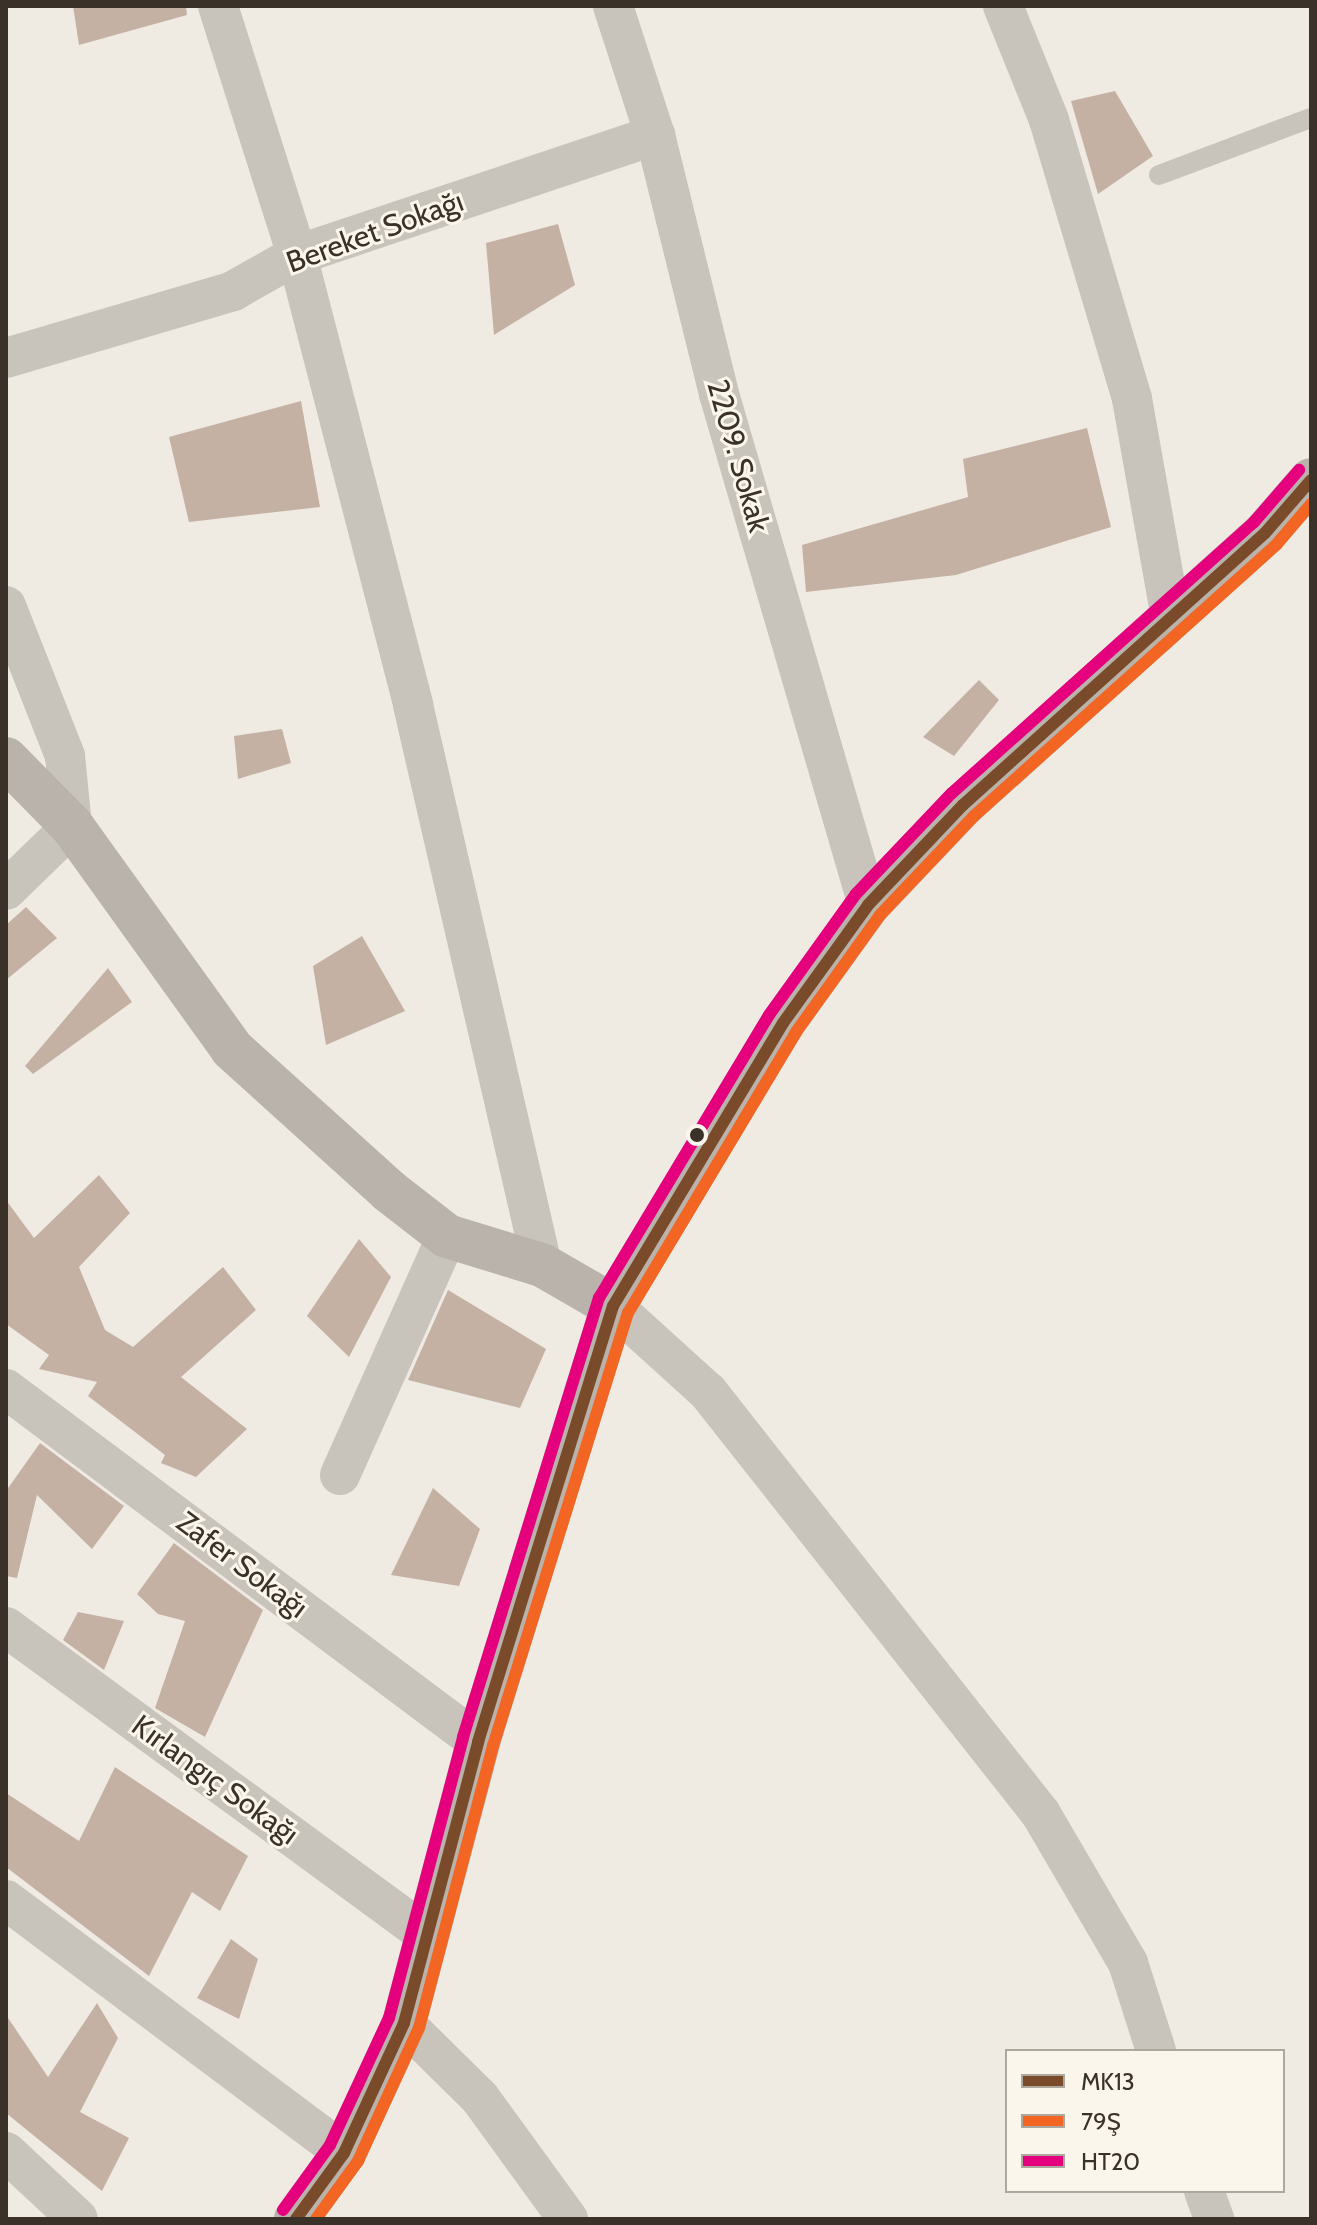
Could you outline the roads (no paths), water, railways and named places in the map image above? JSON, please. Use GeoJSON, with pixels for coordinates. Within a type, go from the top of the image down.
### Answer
{"type":"FeatureCollection","features":[{"type":"Feature","properties":{"kind":"main road"},"geometry":{"type":"LineString","coordinates":[[300,2218],[344,2153],[404,2023],[424,1933],[478,1742],[613,1306],[783,1023],[868,905],[963,805],[1265,533],[1311,480]]}},
{"type":"Feature","properties":{"kind":"main road"},"geometry":{"type":"LineString","coordinates":[[6,759],[72,826],[232,1049],[447,1236],[542,1265],[613,1306]]}},
{"type":"Feature","properties":{"kind":"street"},"geometry":{"type":"LineString","coordinates":[[218,6],[297,255],[413,705],[542,1265]]}},
{"type":"Feature","properties":{"kind":"street","name":"2209. Sokak"},"geometry":{"type":"LineString","coordinates":[[613,6],[655,135],[719,394],[868,905]]}},
{"type":"Feature","properties":{"kind":"street"},"geometry":{"type":"LineString","coordinates":[[1003,6],[1049,120],[1132,399],[1171,618]]}},
{"type":"Feature","properties":{"kind":"street","name":"Bereket Sokağı"},"geometry":{"type":"LineString","coordinates":[[6,358],[233,291],[297,255],[655,135]]}},
{"type":"Feature","properties":{"kind":"street"},"geometry":{"type":"LineString","coordinates":[[6,606],[65,756],[72,826],[6,890]]}},
{"type":"Feature","properties":{"kind":"street"},"geometry":{"type":"LineString","coordinates":[[340,1475],[447,1236]]}},
{"type":"Feature","properties":{"kind":"street"},"geometry":{"type":"LineString","coordinates":[[613,1306],[708,1392],[1041,1814],[1128,1963],[1155,2049]]}},
{"type":"Feature","properties":{"kind":"street","name":"Zafer Sokağı"},"geometry":{"type":"LineString","coordinates":[[6,1389],[478,1742]]}},
{"type":"Feature","properties":{"kind":"street","name":"Kırlangıç Sokağı"},"geometry":{"type":"LineString","coordinates":[[6,1627],[424,1933]]}},
{"type":"Feature","properties":{"kind":"street"},"geometry":{"type":"LineString","coordinates":[[6,1900],[344,2153]]}},
{"type":"Feature","properties":{"kind":"street"},"geometry":{"type":"LineString","coordinates":[[404,2023],[480,2098],[568,2219]]}},
{"type":"Feature","properties":{"kind":"street"},"geometry":{"type":"LineString","coordinates":[[6,2152],[78,2219]]}},
{"type":"Feature","properties":{"kind":"street"},"geometry":{"type":"LineString","coordinates":[[1205,2193],[1214,2219]]}},
{"type":"Feature","properties":{"kind":"lane"},"geometry":{"type":"LineString","coordinates":[[1159,175],[1311,118]]}}]}
